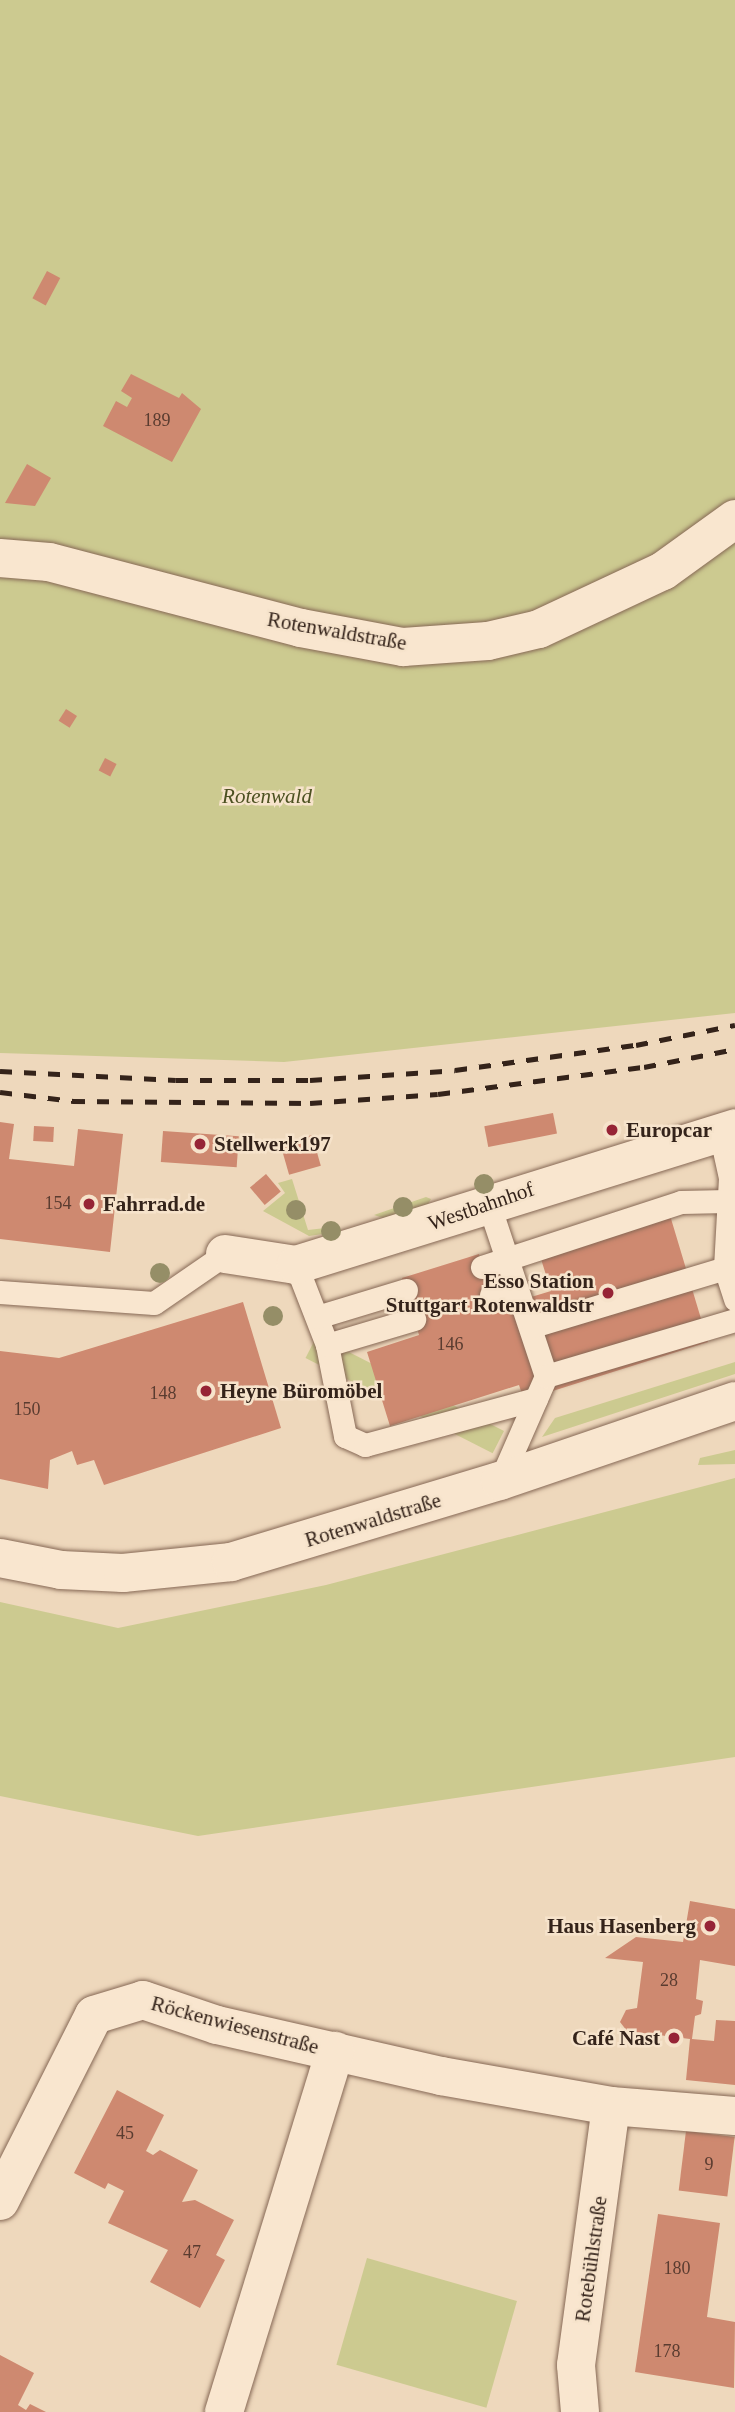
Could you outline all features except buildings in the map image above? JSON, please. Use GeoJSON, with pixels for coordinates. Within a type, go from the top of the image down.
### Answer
{"type":"FeatureCollection","features":[{"type":"Feature","properties":{"kind":"street","name":"Rotenwaldstraße"},"geometry":{"type":"LineString","coordinates":[[0,558],[49,562],[301,628],[403,647],[488,641],[539,629],[663,571],[735,519]]}},
{"type":"Feature","properties":{"kind":"street","name":"Westbahnhof"},"geometry":{"type":"LineString","coordinates":[[225,1254],[296,1265],[405,1233],[488,1202],[727,1130]]}},
{"type":"Feature","properties":{"kind":"street","name":"Rotenwaldstraße"},"geometry":{"type":"LineString","coordinates":[[0,1558],[61,1570],[123,1573],[231,1562],[500,1481],[735,1401]]}},
{"type":"Feature","properties":{"kind":"street","name":"Röckenwiesenstraße"},"geometry":{"type":"LineString","coordinates":[[0,2202],[94,2015],[143,2000],[217,2025],[611,2106],[735,2116]]}},
{"type":"Feature","properties":{"kind":"street","name":"Röckenwiesenstraße"},"geometry":{"type":"LineString","coordinates":[[224,2412],[335,2051]]}},
{"type":"Feature","properties":{"kind":"street","name":"Rotebühlstraße"},"geometry":{"type":"LineString","coordinates":[[580,2412],[576,2365],[611,2106]]}},
{"type":"Feature","properties":{"kind":"lane"},"geometry":{"type":"LineString","coordinates":[[727,1130],[730,1178],[724,1268],[735,1299]]}},
{"type":"Feature","properties":{"kind":"lane"},"geometry":{"type":"LineString","coordinates":[[493,1263],[681,1202],[727,1201]]}},
{"type":"Feature","properties":{"kind":"lane"},"geometry":{"type":"LineString","coordinates":[[488,1202],[493,1263],[516,1287],[533,1326],[546,1376],[500,1481]]}},
{"type":"Feature","properties":{"kind":"lane"},"geometry":{"type":"LineString","coordinates":[[0,1292],[154,1303],[225,1254]]}},
{"type":"Feature","properties":{"kind":"lane"},"geometry":{"type":"LineString","coordinates":[[296,1265],[327,1345],[345,1436],[365,1444],[536,1399]]}},
{"type":"Feature","properties":{"kind":"lane"},"geometry":{"type":"LineString","coordinates":[[533,1326],[724,1268]]}},
{"type":"Feature","properties":{"kind":"lane"},"geometry":{"type":"LineString","coordinates":[[491,1295],[516,1287]]}},
{"type":"Feature","properties":{"kind":"lane"},"geometry":{"type":"LineString","coordinates":[[317,1317],[405,1290]]}},
{"type":"Feature","properties":{"kind":"lane"},"geometry":{"type":"LineString","coordinates":[[327,1345],[414,1319]]}},
{"type":"Feature","properties":{"kind":"lane"},"geometry":{"type":"LineString","coordinates":[[546,1376],[735,1320]]}},
{"type":"Feature","properties":{"kind":"green space","name":"Rotenwald"},"geometry":{"type":"Polygon","coordinates":[[[0,0],[735,0],[735,1013],[284,1062],[0,1053],[0,0]]]}},
{"type":"Feature","properties":{"kind":"green space"},"geometry":{"type":"Polygon","coordinates":[[[292,1179],[308,1230],[334,1227],[336,1232],[309,1236],[263,1211],[285,1193],[278,1183],[292,1179]]]}},
{"type":"Feature","properties":{"kind":"green space"},"geometry":{"type":"Polygon","coordinates":[[[426,1197],[431,1199],[427,1206],[383,1218],[374,1215],[426,1197]]]}},
{"type":"Feature","properties":{"kind":"green space"},"geometry":{"type":"Polygon","coordinates":[[[317,1336],[504,1431],[493,1453],[306,1358],[317,1336]]]}},
{"type":"Feature","properties":{"kind":"green space"},"geometry":{"type":"Polygon","coordinates":[[[735,1362],[735,1374],[542,1437],[555,1418],[735,1362]]]}},
{"type":"Feature","properties":{"kind":"green space"},"geometry":{"type":"Polygon","coordinates":[[[735,1450],[735,1464],[698,1465],[700,1458],[735,1450]]]}},
{"type":"Feature","properties":{"kind":"green space"},"geometry":{"type":"Polygon","coordinates":[[[735,1478],[735,1757],[198,1836],[0,1796],[0,1602],[118,1628],[326,1585],[735,1478]]]}},
{"type":"Feature","properties":{"kind":"green space"},"geometry":{"type":"Polygon","coordinates":[[[367,2258],[517,2301],[486,2408],[336,2365],[367,2258]]]}},
{"type":"Feature","properties":{"kind":"railway"},"geometry":{"type":"LineString","coordinates":[[0,1071],[176,1080],[310,1080],[455,1070],[636,1045],[735,1025]]}},
{"type":"Feature","properties":{"kind":"railway"},"geometry":{"type":"LineString","coordinates":[[0,1092],[73,1101],[310,1103],[438,1094],[644,1067],[735,1049]]}},
{"type":"Feature","properties":{"kind":"place","name":"Europcar"},"geometry":{"type":"Point","coordinates":[612,1130]}},
{"type":"Feature","properties":{"kind":"place","name":"Stellwerk197"},"geometry":{"type":"Point","coordinates":[200,1144]}},
{"type":"Feature","properties":{"kind":"place","name":"Fahrrad.de"},"geometry":{"type":"Point","coordinates":[89,1204]}},
{"type":"Feature","properties":{"kind":"place","name":"Esso Station Stuttgart Rotenwaldstr"},"geometry":{"type":"Point","coordinates":[608,1293]}},
{"type":"Feature","properties":{"kind":"place","name":"Heyne Büromöbel"},"geometry":{"type":"Point","coordinates":[206,1391]}},
{"type":"Feature","properties":{"kind":"place","name":"Haus Hasenberg"},"geometry":{"type":"Point","coordinates":[710,1926]}},
{"type":"Feature","properties":{"kind":"place","name":"Café Nast"},"geometry":{"type":"Point","coordinates":[674,2038]}}]}
